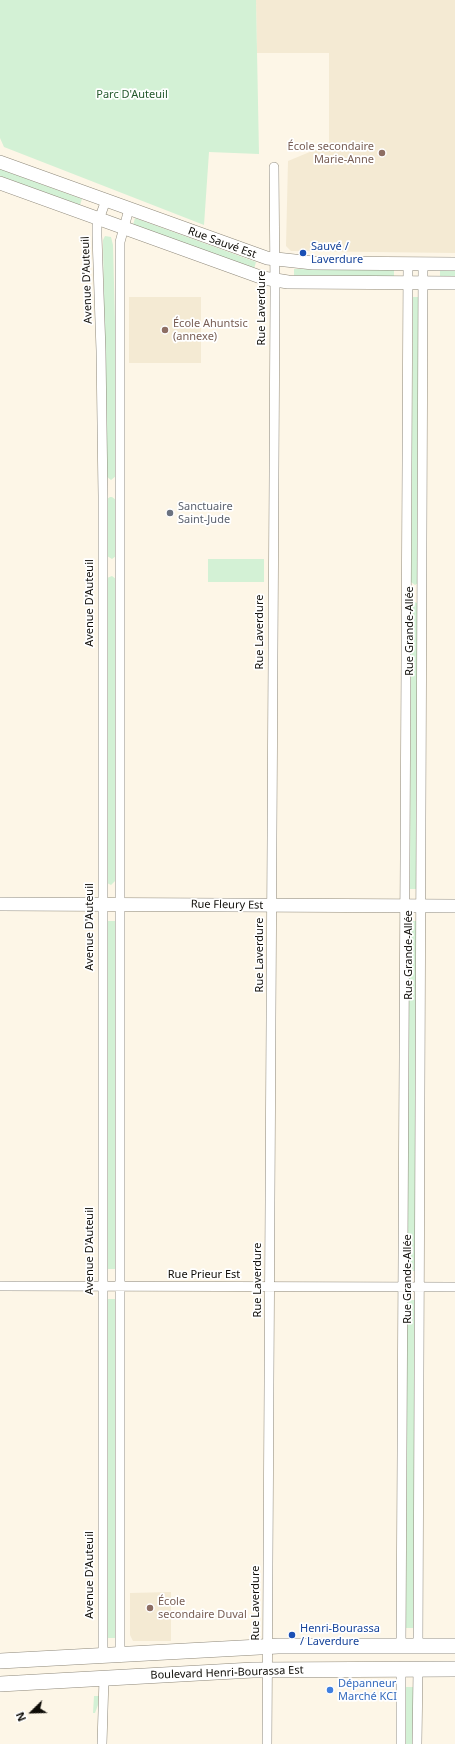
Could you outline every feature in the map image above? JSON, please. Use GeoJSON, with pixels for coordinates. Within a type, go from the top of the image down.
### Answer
{"type":"FeatureCollection","features":[{"type":"Feature","properties":{"kind":"main road","name":"Rue Sauvé Est"},"geometry":{"type":"LineString","coordinates":[[0,162],[254,255],[274,259],[313,263],[455,264]]}},
{"type":"Feature","properties":{"kind":"main road","name":"Rue Sauvé Est"},"geometry":{"type":"LineString","coordinates":[[0,183],[251,275],[275,281],[408,284],[455,283]]}},
{"type":"Feature","properties":{"kind":"main road","name":"Rue Fleury Est"},"geometry":{"type":"LineString","coordinates":[[0,904],[120,903],[455,906]]}},
{"type":"Feature","properties":{"kind":"main road","name":"Boulevard Henri-Bourassa Est"},"geometry":{"type":"LineString","coordinates":[[0,1661],[268,1647],[455,1646]]}},
{"type":"Feature","properties":{"kind":"main road","name":"Boulevard Henri-Bourassa Est"},"geometry":{"type":"LineString","coordinates":[[0,1684],[268,1670],[455,1669]]}},
{"type":"Feature","properties":{"kind":"street","name":"Rue Laverdure"},"geometry":{"type":"LineString","coordinates":[[267,1744],[275,281],[274,167]]}},
{"type":"Feature","properties":{"kind":"street","name":"Avenue D'Auteuil"},"geometry":{"type":"LineString","coordinates":[[103,1655],[102,371],[96,236],[99,219],[106,200]]}},
{"type":"Feature","properties":{"kind":"street"},"geometry":{"type":"LineString","coordinates":[[120,1655],[120,242],[129,209]]}},
{"type":"Feature","properties":{"kind":"street","name":"Rue Grande-Allée"},"geometry":{"type":"LineString","coordinates":[[402,1647],[404,906],[408,264]]}},
{"type":"Feature","properties":{"kind":"street","name":"Rue Grande-Allée"},"geometry":{"type":"LineString","coordinates":[[418,1647],[423,264]]}},
{"type":"Feature","properties":{"kind":"street","name":"Rue Prieur Est"},"geometry":{"type":"LineString","coordinates":[[0,1286],[455,1287]]}},
{"type":"Feature","properties":{"kind":"street"},"geometry":{"type":"LineString","coordinates":[[401,1669],[401,1744]]}},
{"type":"Feature","properties":{"kind":"street"},"geometry":{"type":"LineString","coordinates":[[418,1669],[418,1744]]}},
{"type":"Feature","properties":{"kind":"street"},"geometry":{"type":"LineString","coordinates":[[102,1744],[104,1678]]}},
{"type":"Feature","properties":{"kind":"shaded area","name":"École secondaire Marie-Anne"},"geometry":{"type":"Polygon","coordinates":[[[256,0],[455,0],[455,253],[291,251],[286,246],[288,161],[329,144],[329,53],[257,53],[256,0]]]}},
{"type":"Feature","properties":{"kind":"shaded area","name":"École Ahuntsic (annexe)"},"geometry":{"type":"Polygon","coordinates":[[[129,297],[201,297],[201,363],[129,363],[129,297]]]}},
{"type":"Feature","properties":{"kind":"shaded area","name":"École secondaire Duval"},"geometry":{"type":"Polygon","coordinates":[[[171,1592],[171,1641],[133,1641],[130,1635],[130,1593],[171,1592]]]}},
{"type":"Feature","properties":{"kind":"green space","name":"Parc D'Auteuil"},"geometry":{"type":"Polygon","coordinates":[[[0,0],[256,0],[259,154],[209,152],[204,225],[4,147],[0,138],[0,0]]]}},
{"type":"Feature","properties":{"kind":"green space"},"geometry":{"type":"Polygon","coordinates":[[[0,169],[82,199],[80,205],[0,176],[0,169]]]}},
{"type":"Feature","properties":{"kind":"green space"},"geometry":{"type":"Polygon","coordinates":[[[135,218],[256,262],[254,269],[133,225],[135,218]]]}},
{"type":"Feature","properties":{"kind":"green space"},"geometry":{"type":"Polygon","coordinates":[[[105,236],[111,237],[113,245],[116,360],[116,476],[111,480],[106,476],[103,240],[105,236]]]}},
{"type":"Feature","properties":{"kind":"green space"},"geometry":{"type":"Polygon","coordinates":[[[294,269],[394,270],[394,276],[294,276],[294,269]]]}},
{"type":"Feature","properties":{"kind":"green space"},"geometry":{"type":"Polygon","coordinates":[[[440,270],[455,270],[455,277],[440,277],[440,270]]]}},
{"type":"Feature","properties":{"kind":"green space"},"geometry":{"type":"Polygon","coordinates":[[[413,297],[419,297],[418,583],[415,585],[411,582],[413,297]]]}},
{"type":"Feature","properties":{"kind":"green space"},"geometry":{"type":"Polygon","coordinates":[[[110,497],[116,500],[116,556],[112,559],[107,556],[107,499],[110,497]]]}},
{"type":"Feature","properties":{"kind":"green space"},"geometry":{"type":"Polygon","coordinates":[[[208,559],[264,559],[264,582],[208,582],[208,559]]]}},
{"type":"Feature","properties":{"kind":"green space"},"geometry":{"type":"Polygon","coordinates":[[[112,576],[116,579],[116,880],[111,885],[107,883],[107,578],[112,576]]]}},
{"type":"Feature","properties":{"kind":"green space"},"geometry":{"type":"Polygon","coordinates":[[[415,602],[418,604],[417,889],[410,889],[411,606],[415,602]]]}},
{"type":"Feature","properties":{"kind":"green space"},"geometry":{"type":"Polygon","coordinates":[[[107,921],[116,921],[115,1269],[107,1269],[107,921]]]}},
{"type":"Feature","properties":{"kind":"green space"},"geometry":{"type":"Polygon","coordinates":[[[409,921],[417,921],[416,1271],[407,1271],[409,921]]]}},
{"type":"Feature","properties":{"kind":"green space"},"geometry":{"type":"Polygon","coordinates":[[[107,1299],[116,1299],[116,1638],[107,1638],[107,1299]]]}},
{"type":"Feature","properties":{"kind":"green space"},"geometry":{"type":"Polygon","coordinates":[[[407,1300],[416,1300],[414,1628],[406,1628],[407,1300]]]}},
{"type":"Feature","properties":{"kind":"green space"},"geometry":{"type":"Polygon","coordinates":[[[405,1687],[414,1687],[414,1744],[405,1744],[405,1687]]]}},
{"type":"Feature","properties":{"kind":"green space"},"geometry":{"type":"Polygon","coordinates":[[[94,1696],[99,1696],[98,1705],[95,1713],[93,1713],[94,1696]]]}},
{"type":"Feature","properties":{"kind":"place","name":"École secondaire Marie-Anne"},"geometry":{"type":"Point","coordinates":[382,153]}},
{"type":"Feature","properties":{"kind":"place","name":"Sauvé / Laverdure"},"geometry":{"type":"Point","coordinates":[303,253]}},
{"type":"Feature","properties":{"kind":"place","name":"École Ahuntsic (annexe)"},"geometry":{"type":"Point","coordinates":[165,330]}},
{"type":"Feature","properties":{"kind":"place","name":"Sanctuaire Saint-Jude"},"geometry":{"type":"Point","coordinates":[170,513]}},
{"type":"Feature","properties":{"kind":"place","name":"École secondaire Duval"},"geometry":{"type":"Point","coordinates":[150,1608]}},
{"type":"Feature","properties":{"kind":"place","name":"Henri-Bourassa / Laverdure"},"geometry":{"type":"Point","coordinates":[292,1635]}},
{"type":"Feature","properties":{"kind":"place","name":"Dépanneur Marché KCI"},"geometry":{"type":"Point","coordinates":[330,1690]}}]}
